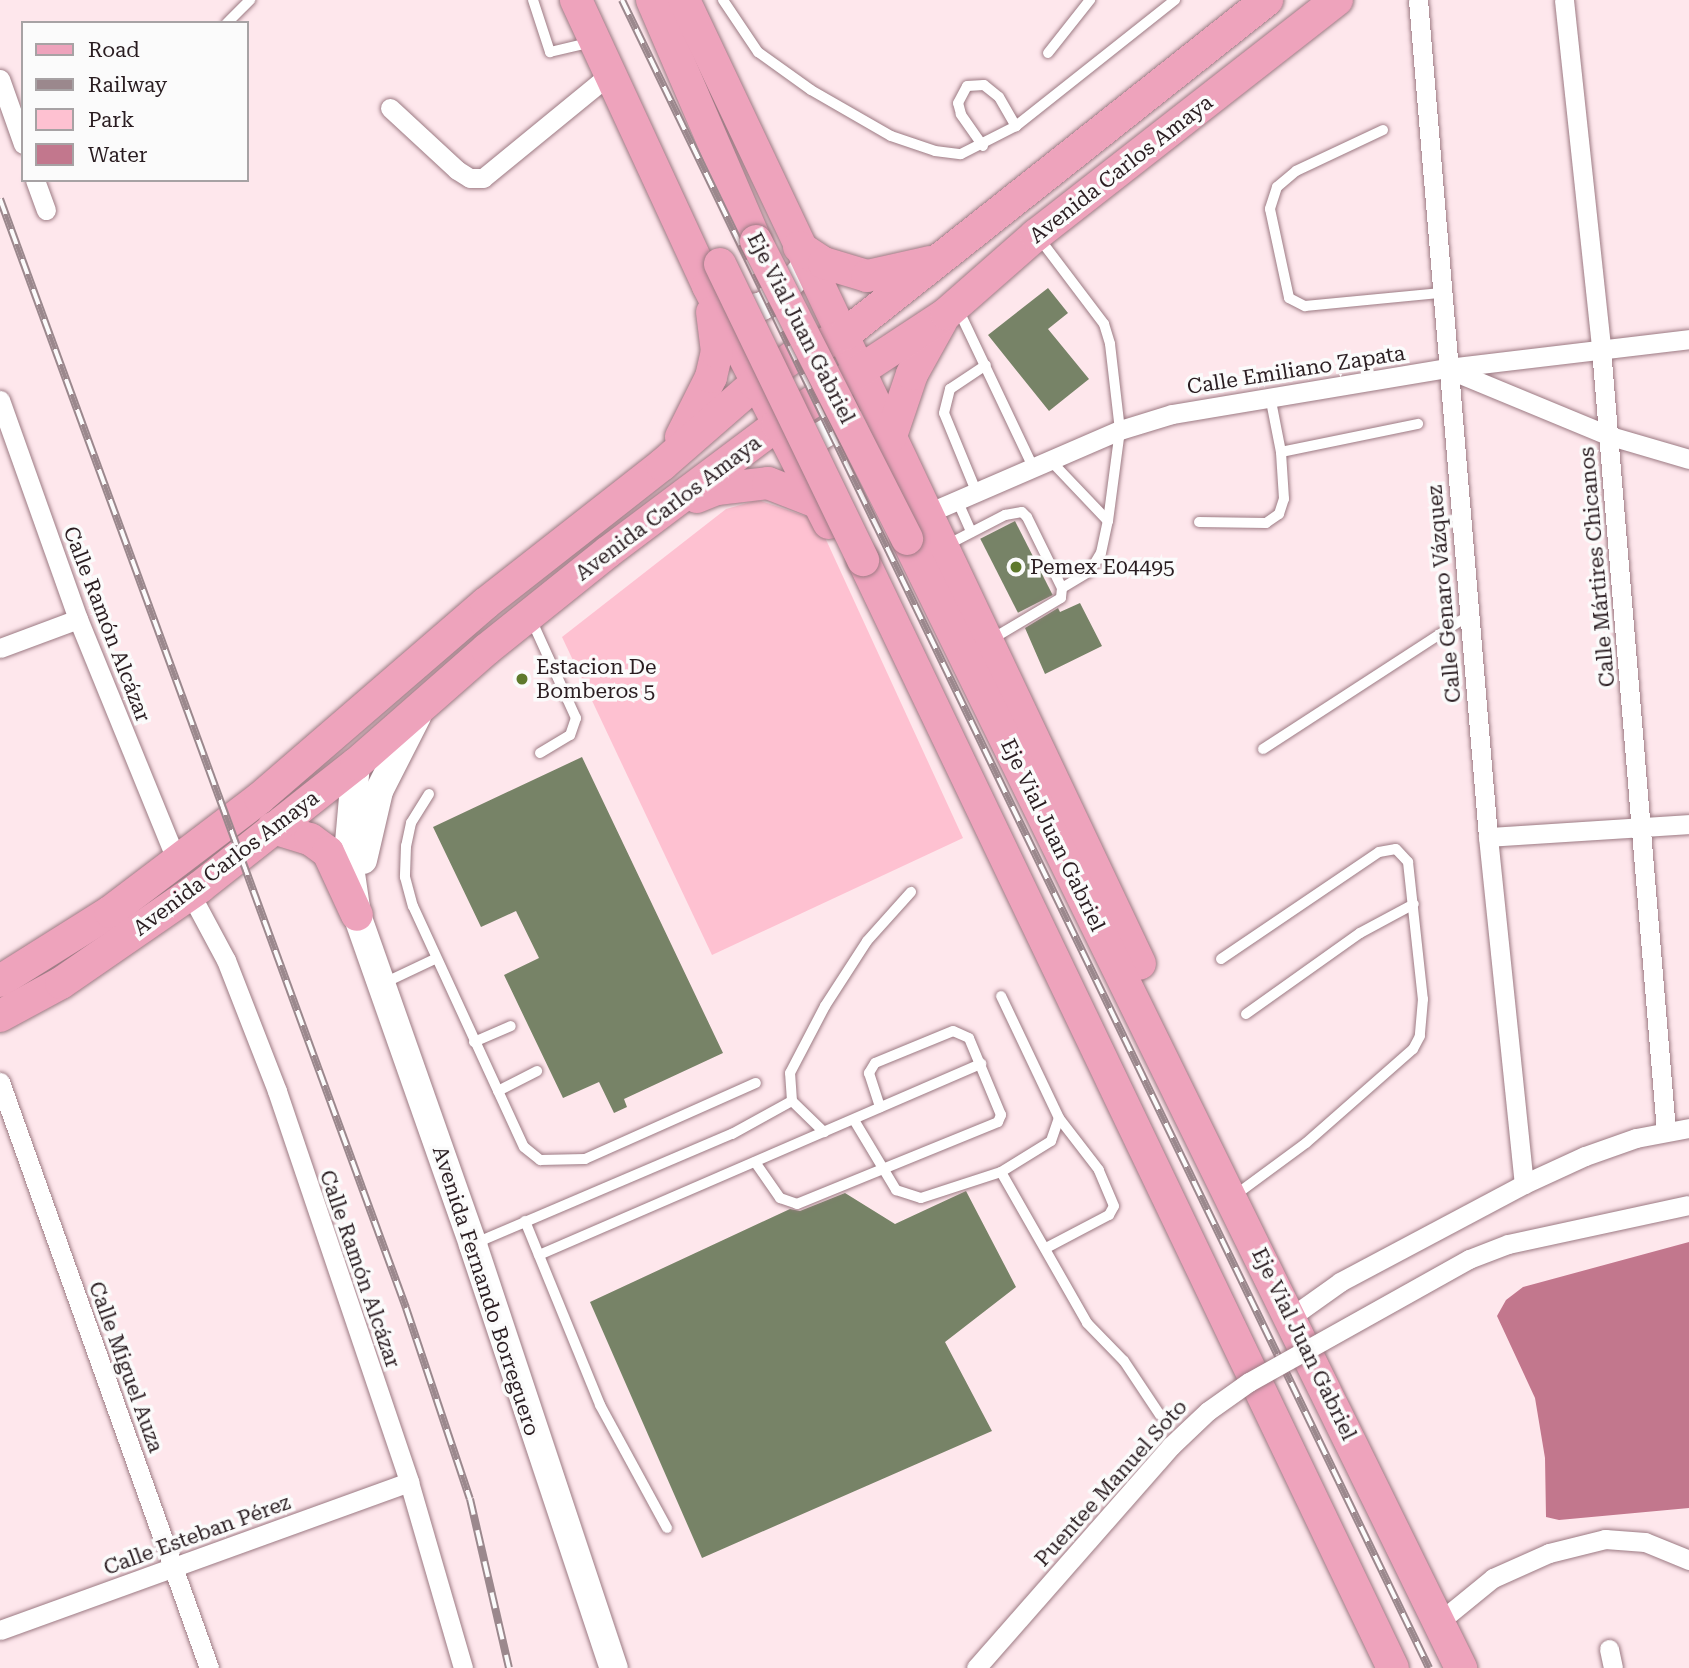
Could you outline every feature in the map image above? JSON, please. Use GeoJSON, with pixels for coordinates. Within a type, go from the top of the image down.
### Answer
{"type":"FeatureCollection","features":[{"type":"Feature","properties":{"kind":"main road"},"geometry":{"type":"LineString","coordinates":[[576,0],[713,282],[755,384],[819,503],[1066,1017],[1118,1087]]}},
{"type":"Feature","properties":{"kind":"main road","name":"Eje Vial Juan Gabriel"},"geometry":{"type":"LineString","coordinates":[[594,0],[713,282],[863,560],[1118,1087],[1393,1668]]}},
{"type":"Feature","properties":{"kind":"main road","name":"Eje Vial Juan Gabriel"},"geometry":{"type":"LineString","coordinates":[[652,0],[756,241],[1234,1196],[1461,1668]]}},
{"type":"Feature","properties":{"kind":"main road"},"geometry":{"type":"LineString","coordinates":[[684,0],[928,513],[958,539],[988,640],[1172,1035],[1200,1129]]}},
{"type":"Feature","properties":{"kind":"main road","name":"Avenida Carlos Amaya"},"geometry":{"type":"LineString","coordinates":[[0,981],[67,941],[260,798],[464,622],[583,524],[662,465],[755,384],[793,357],[844,334],[947,257],[1267,0]]}},
{"type":"Feature","properties":{"kind":"main road","name":"Avenida Carlos Amaya"},"geometry":{"type":"LineString","coordinates":[[0,1016],[61,983],[190,893],[356,764],[487,649],[608,552],[674,507],[777,425],[862,372],[951,310],[1036,234],[1337,0]]}},
{"type":"Feature","properties":{"kind":"main road"},"geometry":{"type":"LineString","coordinates":[[713,282],[747,309],[762,306],[776,299],[804,256]]}},
{"type":"Feature","properties":{"kind":"main road"},"geometry":{"type":"LineString","coordinates":[[804,256],[867,275],[947,257]]}},
{"type":"Feature","properties":{"kind":"main road"},"geometry":{"type":"LineString","coordinates":[[662,465],[686,430],[711,377],[716,352],[713,282]]}},
{"type":"Feature","properties":{"kind":"main road"},"geometry":{"type":"LineString","coordinates":[[890,432],[912,374],[951,310]]}},
{"type":"Feature","properties":{"kind":"main road"},"geometry":{"type":"LineString","coordinates":[[797,462],[819,437],[836,427],[855,424],[890,432]]}},
{"type":"Feature","properties":{"kind":"main road"},"geometry":{"type":"LineString","coordinates":[[674,507],[717,489],[746,483],[790,488],[819,503]]}},
{"type":"Feature","properties":{"kind":"main road"},"geometry":{"type":"LineString","coordinates":[[583,524],[608,552]]}},
{"type":"Feature","properties":{"kind":"main road"},"geometry":{"type":"LineString","coordinates":[[464,622],[487,649]]}},
{"type":"Feature","properties":{"kind":"main road"},"geometry":{"type":"LineString","coordinates":[[356,764],[385,706],[427,653]]}},
{"type":"Feature","properties":{"kind":"main road"},"geometry":{"type":"LineString","coordinates":[[357,915],[371,814],[393,758],[423,706]]}},
{"type":"Feature","properties":{"kind":"main road","name":"Avenida Fernando Borreguero"},"geometry":{"type":"LineString","coordinates":[[356,764],[348,843],[357,915],[473,1245],[614,1668]]}},
{"type":"Feature","properties":{"kind":"main road"},"geometry":{"type":"LineString","coordinates":[[273,828],[310,839],[328,852],[357,915]]}},
{"type":"Feature","properties":{"kind":"street","name":"Calle Genaro Vázquez"},"geometry":{"type":"LineString","coordinates":[[1418,0],[1468,616],[1524,1184]]}},
{"type":"Feature","properties":{"kind":"street","name":"Calle Mártires Chicanos"},"geometry":{"type":"LineString","coordinates":[[1564,0],[1601,349],[1644,828],[1666,1131]]}},
{"type":"Feature","properties":{"kind":"street"},"geometry":{"type":"LineString","coordinates":[[390,108],[457,170],[470,178],[483,178],[610,74]]}},
{"type":"Feature","properties":{"kind":"street"},"geometry":{"type":"LineString","coordinates":[[0,79],[21,138]]}},
{"type":"Feature","properties":{"kind":"street"},"geometry":{"type":"LineString","coordinates":[[37,182],[46,210]]}},
{"type":"Feature","properties":{"kind":"street","name":"Calle Emiliano Zapata"},"geometry":{"type":"LineString","coordinates":[[928,513],[1119,430],[1172,414],[1270,395],[1447,368],[1689,339]]}},
{"type":"Feature","properties":{"kind":"street"},"geometry":{"type":"LineString","coordinates":[[1447,368],[1607,435],[1689,458]]}},
{"type":"Feature","properties":{"kind":"street","name":"Calle Ramón Alcázar"},"geometry":{"type":"LineString","coordinates":[[0,400],[78,618],[177,862]]}},
{"type":"Feature","properties":{"kind":"street"},"geometry":{"type":"LineString","coordinates":[[0,648],[78,618]]}},
{"type":"Feature","properties":{"kind":"street"},"geometry":{"type":"LineString","coordinates":[[1488,837],[1689,824]]}},
{"type":"Feature","properties":{"kind":"street","name":"Calle Ramón Alcázar"},"geometry":{"type":"LineString","coordinates":[[190,893],[226,960],[277,1090],[409,1482],[463,1668]]}},
{"type":"Feature","properties":{"kind":"street","name":"Calle Miguel Auza"},"geometry":{"type":"LineString","coordinates":[[0,1082],[209,1668]]}},
{"type":"Feature","properties":{"kind":"street"},"geometry":{"type":"LineString","coordinates":[[1291,1317],[1340,1282],[1524,1184],[1585,1156],[1666,1131],[1689,1128]]}},
{"type":"Feature","properties":{"kind":"street","name":"Puentee Manuel Soto"},"geometry":{"type":"LineString","coordinates":[[976,1668],[1171,1446],[1208,1411],[1249,1382],[1469,1259],[1521,1241],[1689,1205]]}},
{"type":"Feature","properties":{"kind":"street","name":"Calle Esteban Pérez"},"geometry":{"type":"LineString","coordinates":[[0,1630],[409,1482]]}},
{"type":"Feature","properties":{"kind":"street"},"geometry":{"type":"LineString","coordinates":[[1439,1622],[1493,1578],[1522,1563],[1605,1539],[1645,1542],[1689,1560]]}},
{"type":"Feature","properties":{"kind":"lane"},"geometry":{"type":"LineString","coordinates":[[229,21],[250,0]]}},
{"type":"Feature","properties":{"kind":"lane"},"geometry":{"type":"LineString","coordinates":[[533,0],[550,52],[595,41]]}},
{"type":"Feature","properties":{"kind":"lane"},"geometry":{"type":"LineString","coordinates":[[723,0],[758,52],[811,90],[891,136],[935,151],[961,154],[983,146],[1016,125],[1175,0]]}},
{"type":"Feature","properties":{"kind":"lane"},"geometry":{"type":"LineString","coordinates":[[1048,53],[1090,0]]}},
{"type":"Feature","properties":{"kind":"lane"},"geometry":{"type":"LineString","coordinates":[[983,146],[961,114],[958,103],[967,86],[984,85],[999,97],[1016,125]]}},
{"type":"Feature","properties":{"kind":"lane"},"geometry":{"type":"LineString","coordinates":[[1384,130],[1296,172],[1277,187],[1270,209],[1289,298],[1306,306],[1441,293]]}},
{"type":"Feature","properties":{"kind":"lane"},"geometry":{"type":"LineString","coordinates":[[988,640],[1056,605],[1062,588],[1090,571],[1101,553],[1108,521],[1119,430],[1104,324],[1036,234]]}},
{"type":"Feature","properties":{"kind":"lane"},"geometry":{"type":"LineString","coordinates":[[951,310],[1042,463],[1108,521]]}},
{"type":"Feature","properties":{"kind":"lane"},"geometry":{"type":"LineString","coordinates":[[976,491],[944,413],[950,389],[986,365]]}},
{"type":"Feature","properties":{"kind":"lane"},"geometry":{"type":"LineString","coordinates":[[1199,522],[1266,523],[1279,514],[1284,499],[1281,452],[1270,395]]}},
{"type":"Feature","properties":{"kind":"lane"},"geometry":{"type":"LineString","coordinates":[[1281,452],[1418,424]]}},
{"type":"Feature","properties":{"kind":"lane"},"geometry":{"type":"LineString","coordinates":[[957,500],[958,539],[1005,515],[1022,512],[1062,588]]}},
{"type":"Feature","properties":{"kind":"lane"},"geometry":{"type":"LineString","coordinates":[[529,615],[576,718],[570,735],[540,753]]}},
{"type":"Feature","properties":{"kind":"lane"},"geometry":{"type":"LineString","coordinates":[[1262,749],[1468,616]]}},
{"type":"Feature","properties":{"kind":"lane"},"geometry":{"type":"LineString","coordinates":[[429,794],[411,823],[405,877],[435,958],[524,1147],[540,1160],[562,1163],[585,1159],[756,1083]]}},
{"type":"Feature","properties":{"kind":"lane"},"geometry":{"type":"LineString","coordinates":[[1221,959],[1389,848],[1403,853],[1408,862],[1424,1019],[1413,1049],[1306,1143],[1234,1196]]}},
{"type":"Feature","properties":{"kind":"lane"},"geometry":{"type":"LineString","coordinates":[[824,1132],[792,1101],[788,1089],[790,1073],[825,1006],[867,941],[911,892]]}},
{"type":"Feature","properties":{"kind":"lane"},"geometry":{"type":"LineString","coordinates":[[1246,1014],[1350,939],[1414,904]]}},
{"type":"Feature","properties":{"kind":"lane"},"geometry":{"type":"LineString","coordinates":[[382,984],[435,958]]}},
{"type":"Feature","properties":{"kind":"lane"},"geometry":{"type":"LineString","coordinates":[[1001,996],[1059,1118],[1099,1170],[1114,1206],[1109,1215],[1048,1247]]}},
{"type":"Feature","properties":{"kind":"lane"},"geometry":{"type":"LineString","coordinates":[[474,1042],[512,1026]]}},
{"type":"Feature","properties":{"kind":"lane"},"geometry":{"type":"LineString","coordinates":[[755,1162],[780,1198],[797,1204],[998,1122],[1001,1109],[969,1038],[953,1031],[875,1063],[869,1073],[880,1107]]}},
{"type":"Feature","properties":{"kind":"lane"},"geometry":{"type":"LineString","coordinates":[[539,1255],[981,1064]]}},
{"type":"Feature","properties":{"kind":"lane"},"geometry":{"type":"LineString","coordinates":[[498,1091],[537,1071]]}},
{"type":"Feature","properties":{"kind":"lane"},"geometry":{"type":"LineString","coordinates":[[473,1245],[732,1134],[792,1101]]}},
{"type":"Feature","properties":{"kind":"lane"},"geometry":{"type":"LineString","coordinates":[[854,1119],[881,1170],[896,1190],[921,1198],[1001,1172],[1051,1141],[1059,1118]]}},
{"type":"Feature","properties":{"kind":"lane"},"geometry":{"type":"LineString","coordinates":[[1001,1172],[1048,1247],[1087,1322],[1124,1361],[1160,1415]]}},
{"type":"Feature","properties":{"kind":"lane"},"geometry":{"type":"LineString","coordinates":[[525,1221],[600,1405],[667,1528]]}},
{"type":"Feature","properties":{"kind":"green space"},"geometry":{"type":"Polygon","coordinates":[[[758,500],[817,520],[963,838],[712,955],[562,637],[726,509],[758,500]]]}},
{"type":"Feature","properties":{"kind":"water"},"geometry":{"type":"Polygon","coordinates":[[[1689,1242],[1689,1508],[1559,1520],[1546,1517],[1545,1458],[1535,1398],[1497,1316],[1506,1300],[1523,1287],[1689,1242]]]}},
{"type":"Feature","properties":{"kind":"building"},"geometry":{"type":"Polygon","coordinates":[[[1048,288],[1068,313],[1048,329],[1089,379],[1049,411],[988,335],[1048,288]]]}},
{"type":"Feature","properties":{"kind":"building","name":"Pemex E04495"},"geometry":{"type":"Polygon","coordinates":[[[1015,521],[1053,595],[1018,613],[980,539],[1015,521]]]}},
{"type":"Feature","properties":{"kind":"building"},"geometry":{"type":"Polygon","coordinates":[[[1080,603],[1102,646],[1045,674],[1025,628],[1058,608],[1060,612],[1080,603]]]}},
{"type":"Feature","properties":{"kind":"building"},"geometry":{"type":"Polygon","coordinates":[[[582,757],[723,1053],[624,1099],[627,1107],[614,1113],[599,1082],[563,1098],[504,975],[539,958],[516,911],[481,927],[433,827],[582,757]]]}},
{"type":"Feature","properties":{"kind":"building"},"geometry":{"type":"Polygon","coordinates":[[[966,1191],[1016,1287],[945,1342],[992,1431],[702,1558],[590,1302],[790,1209],[800,1211],[845,1193],[895,1224],[966,1191]]]}},
{"type":"Feature","properties":{"kind":"railway"},"geometry":{"type":"LineString","coordinates":[[622,0],[1429,1668]]}},
{"type":"Feature","properties":{"kind":"railway"},"geometry":{"type":"LineString","coordinates":[[0,199],[406,1308],[470,1499],[509,1668]]}},
{"type":"Feature","properties":{"kind":"place","name":"Pemex E04495"},"geometry":{"type":"Point","coordinates":[1016,567]}},
{"type":"Feature","properties":{"kind":"place","name":"Estacion De Bomberos 5"},"geometry":{"type":"Point","coordinates":[522,679]}}]}
